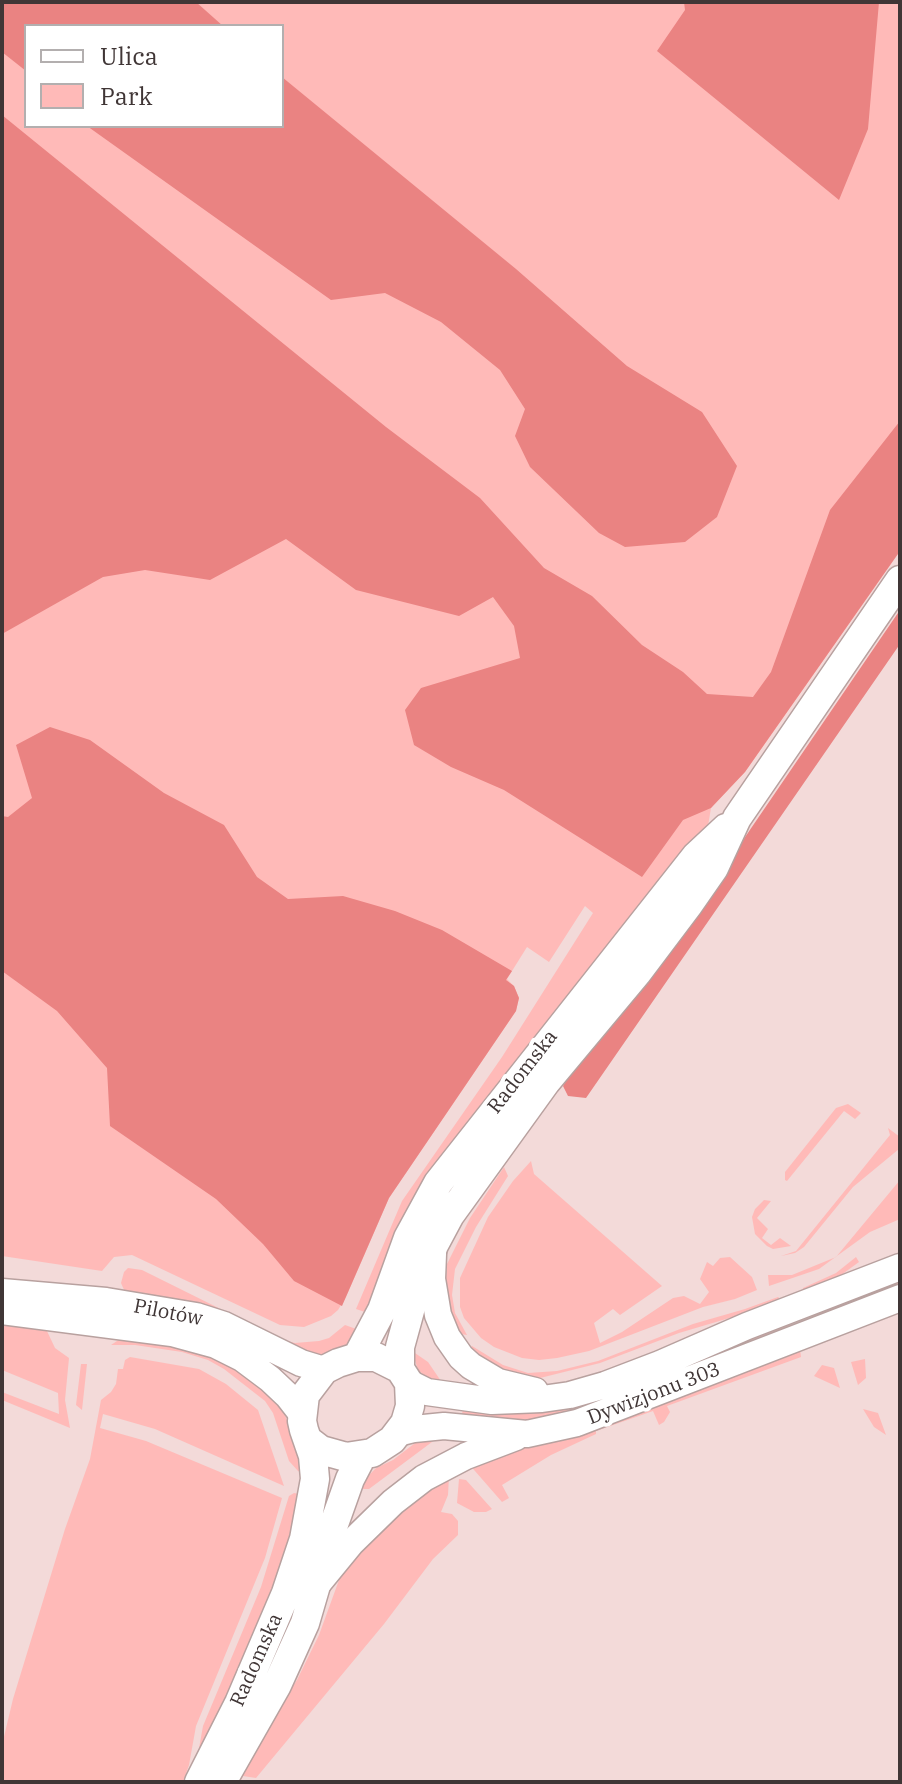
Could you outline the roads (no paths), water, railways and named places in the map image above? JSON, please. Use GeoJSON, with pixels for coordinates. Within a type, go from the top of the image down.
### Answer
{"type":"FeatureCollection","features":[{"type":"Feature","properties":{"kind":"main road","name":"Radomska"},"geometry":{"type":"LineString","coordinates":[[404,1376],[400,1347],[411,1307],[434,1245],[468,1188],[689,904],[714,868],[737,818],[900,580]]}},
{"type":"Feature","properties":{"kind":"main road","name":"Radomska"},"geometry":{"type":"LineString","coordinates":[[357,1357],[382,1310],[408,1238],[438,1183],[696,856],[737,818]]}},
{"type":"Feature","properties":{"kind":"main road"},"geometry":{"type":"LineString","coordinates":[[434,1245],[434,1297],[447,1337],[461,1357],[498,1382],[530,1391],[570,1395]]}},
{"type":"Feature","properties":{"kind":"main road","name":"Dywizjonu 303"},"geometry":{"type":"LineString","coordinates":[[404,1376],[427,1392],[492,1401],[570,1395],[633,1374],[900,1267]]}},
{"type":"Feature","properties":{"kind":"main road","name":"Pilotów"},"geometry":{"type":"LineString","coordinates":[[2,1292],[93,1300],[196,1316],[224,1325],[301,1363],[324,1370]]}},
{"type":"Feature","properties":{"kind":"main road","name":"Dywizjonu 303"},"geometry":{"type":"LineString","coordinates":[[398,1433],[444,1426],[527,1434],[577,1423],[900,1298]]}},
{"type":"Feature","properties":{"kind":"main road","name":"Pilotów"},"geometry":{"type":"LineString","coordinates":[[2,1311],[172,1333],[216,1345],[242,1358],[270,1379],[288,1396],[305,1427]]}},
{"type":"Feature","properties":{"kind":"main road"},"geometry":{"type":"LineString","coordinates":[[357,1357],[376,1357],[404,1376],[410,1406],[398,1433],[381,1449],[362,1456],[332,1454],[305,1427],[305,1395],[324,1370],[357,1357]]}},
{"type":"Feature","properties":{"kind":"main road","name":"Radomska"},"geometry":{"type":"LineString","coordinates":[[199,1782],[239,1703],[295,1566],[314,1492],[313,1456],[305,1427]]}},
{"type":"Feature","properties":{"kind":"main road"},"geometry":{"type":"LineString","coordinates":[[319,1582],[351,1543],[393,1502],[424,1478],[466,1456],[527,1434]]}},
{"type":"Feature","properties":{"kind":"main road","name":"Radomska"},"geometry":{"type":"LineString","coordinates":[[222,1782],[277,1685],[305,1623],[333,1527],[350,1479],[362,1456]]}}]}
